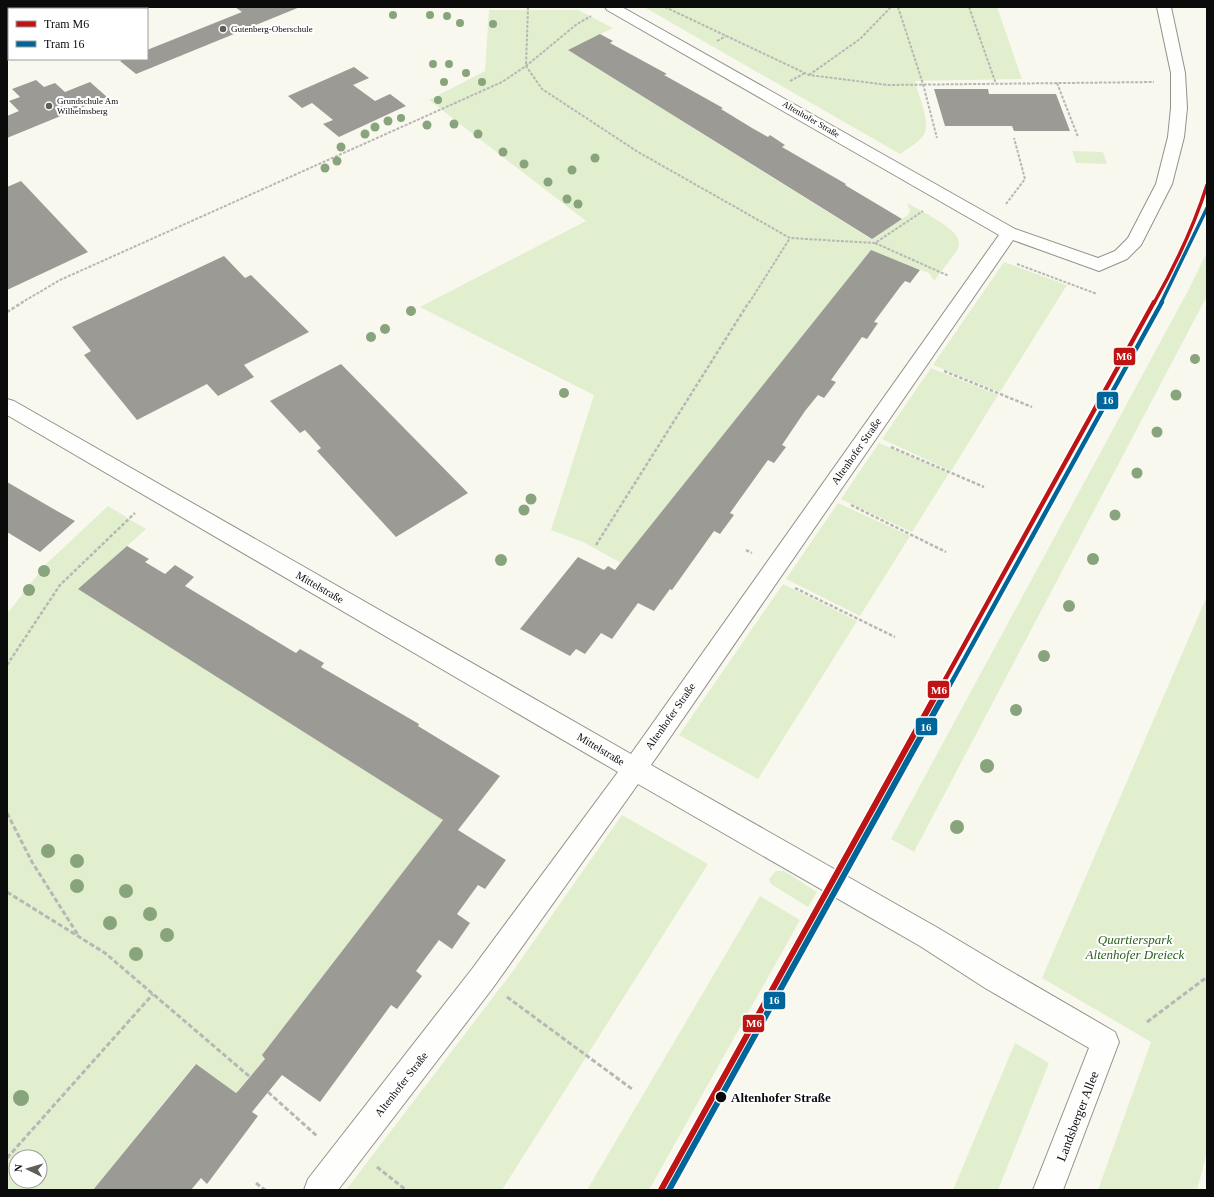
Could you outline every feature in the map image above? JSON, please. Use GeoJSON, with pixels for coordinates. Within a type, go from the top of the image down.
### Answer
{"type":"FeatureCollection","features":[{"type":"Feature","properties":{"kind":"street","name":"Altenhofer Straße"},"geometry":{"type":"LineString","coordinates":[[612,7],[631,16],[1009,233],[1098,266],[1120,255],[1135,241],[1164,184],[1177,130],[1179,108],[1178,73],[1164,7]]}},
{"type":"Feature","properties":{"kind":"street","name":"Altenhofer Straße"},"geometry":{"type":"LineString","coordinates":[[319,1190],[482,979],[613,798],[1009,233]]}},
{"type":"Feature","properties":{"kind":"street","name":"Mittelstraße"},"geometry":{"type":"LineString","coordinates":[[7,406],[633,768],[929,936],[995,978],[1105,1042]]}},
{"type":"Feature","properties":{"kind":"street","name":"Landsberger Allee"},"geometry":{"type":"LineString","coordinates":[[1048,1190],[1105,1042]]}},
{"type":"Feature","properties":{"kind":"path"},"geometry":{"type":"LineString","coordinates":[[528,7],[526,66],[542,89],[548,94],[638,152],[790,238],[875,243],[928,267]]}},
{"type":"Feature","properties":{"kind":"path"},"geometry":{"type":"LineString","coordinates":[[664,7],[809,75],[833,79],[888,85],[1158,82]]}},
{"type":"Feature","properties":{"kind":"path"},"geometry":{"type":"LineString","coordinates":[[809,75],[860,39],[891,7]]}},
{"type":"Feature","properties":{"kind":"path"},"geometry":{"type":"LineString","coordinates":[[898,7],[923,84],[937,138]]}},
{"type":"Feature","properties":{"kind":"path"},"geometry":{"type":"LineString","coordinates":[[969,7],[996,84]]}},
{"type":"Feature","properties":{"kind":"path"},"geometry":{"type":"LineString","coordinates":[[7,312],[60,280],[502,82],[526,66],[577,24],[593,15]]}},
{"type":"Feature","properties":{"kind":"path"},"geometry":{"type":"LineString","coordinates":[[1057,83],[1078,138]]}},
{"type":"Feature","properties":{"kind":"path"},"geometry":{"type":"LineString","coordinates":[[1003,208],[1025,179],[1014,138]]}},
{"type":"Feature","properties":{"kind":"path"},"geometry":{"type":"LineString","coordinates":[[875,243],[944,197]]}},
{"type":"Feature","properties":{"kind":"path"},"geometry":{"type":"LineString","coordinates":[[596,544],[790,238]]}},
{"type":"Feature","properties":{"kind":"path"},"geometry":{"type":"LineString","coordinates":[[994,256],[1097,294]]}},
{"type":"Feature","properties":{"kind":"path"},"geometry":{"type":"LineString","coordinates":[[918,362],[934,367],[1032,407]]}},
{"type":"Feature","properties":{"kind":"path"},"geometry":{"type":"LineString","coordinates":[[867,436],[984,487]]}},
{"type":"Feature","properties":{"kind":"path"},"geometry":{"type":"LineString","coordinates":[[828,492],[946,552]]}},
{"type":"Feature","properties":{"kind":"path"},"geometry":{"type":"LineString","coordinates":[[7,665],[60,585],[135,513]]}},
{"type":"Feature","properties":{"kind":"path"},"geometry":{"type":"LineString","coordinates":[[769,575],[895,637]]}},
{"type":"Feature","properties":{"kind":"path"},"geometry":{"type":"LineString","coordinates":[[7,813],[32,862],[79,936]]}},
{"type":"Feature","properties":{"kind":"path"},"geometry":{"type":"LineString","coordinates":[[7,892],[105,953],[250,1077]]}},
{"type":"Feature","properties":{"kind":"path"},"geometry":{"type":"LineString","coordinates":[[1147,1022],[1207,977]]}},
{"type":"Feature","properties":{"kind":"path"},"geometry":{"type":"LineString","coordinates":[[482,979],[632,1089]]}},
{"type":"Feature","properties":{"kind":"path"},"geometry":{"type":"LineString","coordinates":[[7,1158],[153,994]]}},
{"type":"Feature","properties":{"kind":"path"},"geometry":{"type":"LineString","coordinates":[[268,1092],[322,1140]]}},
{"type":"Feature","properties":{"kind":"path"},"geometry":{"type":"LineString","coordinates":[[256,1183],[265,1190]]}},
{"type":"Feature","properties":{"kind":"green space"},"geometry":{"type":"Polygon","coordinates":[[[644,7],[997,7],[1022,79],[915,81],[924,109],[926,124],[925,131],[923,136],[918,141],[900,154],[644,7]]]}},
{"type":"Feature","properties":{"kind":"green space"},"geometry":{"type":"Polygon","coordinates":[[[489,10],[578,10],[613,28],[568,50],[871,239],[908,215],[910,211],[907,203],[949,228],[959,241],[956,252],[934,281],[929,273],[871,251],[621,563],[583,542],[551,530],[594,395],[420,307],[586,221],[429,100],[485,71],[489,10]]]}},
{"type":"Feature","properties":{"kind":"green space"},"geometry":{"type":"Polygon","coordinates":[[[1072,151],[1103,152],[1107,164],[1076,163],[1072,151]]]}},
{"type":"Feature","properties":{"kind":"green space"},"geometry":{"type":"Polygon","coordinates":[[[1207,252],[1207,296],[914,852],[891,839],[1189,289],[1207,252]]]}},
{"type":"Feature","properties":{"kind":"green space"},"geometry":{"type":"Polygon","coordinates":[[[1004,262],[1067,285],[1000,392],[933,365],[1004,262]]]}},
{"type":"Feature","properties":{"kind":"green space"},"geometry":{"type":"Polygon","coordinates":[[[931,368],[998,395],[951,471],[882,439],[931,368]]]}},
{"type":"Feature","properties":{"kind":"green space"},"geometry":{"type":"Polygon","coordinates":[[[879,443],[949,473],[912,532],[841,499],[879,443]]]}},
{"type":"Feature","properties":{"kind":"green space"},"geometry":{"type":"Polygon","coordinates":[[[838,503],[910,536],[860,616],[786,579],[838,503]]]}},
{"type":"Feature","properties":{"kind":"green space"},"geometry":{"type":"Polygon","coordinates":[[[108,506],[146,529],[79,589],[443,820],[262,1055],[265,1059],[236,1093],[195,1064],[93,1190],[7,1190],[7,614],[45,565],[108,506]]]}},
{"type":"Feature","properties":{"kind":"green space"},"geometry":{"type":"Polygon","coordinates":[[[783,584],[857,621],[758,779],[679,735],[783,584]]]}},
{"type":"Feature","properties":{"kind":"green space","name":"Quartierspark Altenhofer Dreieck"},"geometry":{"type":"Polygon","coordinates":[[[1207,596],[1207,1152],[1197,1190],[1098,1190],[1151,1042],[1042,978],[1207,596]]]}},
{"type":"Feature","properties":{"kind":"green space"},"geometry":{"type":"Polygon","coordinates":[[[622,815],[708,864],[502,1190],[346,1190],[513,971],[622,815]]]}},
{"type":"Feature","properties":{"kind":"green space"},"geometry":{"type":"Polygon","coordinates":[[[776,871],[784,871],[817,892],[808,907],[771,884],[769,879],[776,871]]]}},
{"type":"Feature","properties":{"kind":"green space"},"geometry":{"type":"Polygon","coordinates":[[[760,896],[800,920],[649,1190],[587,1190],[760,896]]]}},
{"type":"Feature","properties":{"kind":"green space"},"geometry":{"type":"Polygon","coordinates":[[[1015,1043],[1049,1063],[998,1190],[953,1190],[1015,1043]]]}},
{"type":"Feature","properties":{"kind":"building"},"geometry":{"type":"Polygon","coordinates":[[[22,7],[76,7],[74,8],[20,8],[22,7]]]}},
{"type":"Feature","properties":{"kind":"building","name":"Gutenberg-Oberschule"},"geometry":{"type":"Polygon","coordinates":[[[235,7],[300,7],[136,74],[120,61],[148,60],[148,50],[242,12],[235,7]]]}},
{"type":"Feature","properties":{"kind":"building"},"geometry":{"type":"Polygon","coordinates":[[[7,12],[8,12],[8,32],[7,12]]]}},
{"type":"Feature","properties":{"kind":"building"},"geometry":{"type":"Polygon","coordinates":[[[600,34],[613,41],[610,43],[667,74],[664,75],[723,108],[721,109],[752,128],[768,137],[770,135],[785,145],[782,147],[846,184],[845,185],[902,219],[872,239],[568,50],[600,34]]]}},
{"type":"Feature","properties":{"kind":"building"},"geometry":{"type":"Polygon","coordinates":[[[354,67],[369,78],[353,85],[375,101],[390,94],[406,106],[339,137],[323,124],[333,120],[312,103],[302,108],[288,96],[354,67]]]}},
{"type":"Feature","properties":{"kind":"building","name":"Grundschule Am Wilhelmsberg"},"geometry":{"type":"Polygon","coordinates":[[[36,80],[44,87],[55,83],[65,92],[90,82],[107,97],[7,138],[7,116],[19,111],[9,101],[20,97],[12,89],[36,80]]]}},
{"type":"Feature","properties":{"kind":"building"},"geometry":{"type":"Polygon","coordinates":[[[934,89],[988,89],[989,94],[1056,94],[1070,131],[1014,131],[1012,126],[945,126],[934,89]]]}},
{"type":"Feature","properties":{"kind":"building"},"geometry":{"type":"Polygon","coordinates":[[[21,181],[88,252],[7,290],[7,187],[21,181]]]}},
{"type":"Feature","properties":{"kind":"building"},"geometry":{"type":"Polygon","coordinates":[[[871,250],[920,270],[910,283],[905,281],[900,287],[874,322],[878,323],[867,339],[862,337],[831,380],[836,382],[824,398],[818,395],[805,411],[782,445],[786,447],[774,463],[768,460],[730,513],[734,515],[720,534],[714,531],[672,590],[670,589],[654,611],[638,603],[612,639],[601,633],[585,654],[576,649],[570,656],[520,629],[578,557],[604,570],[608,566],[615,570],[871,250]]]}},
{"type":"Feature","properties":{"kind":"building"},"geometry":{"type":"Polygon","coordinates":[[[224,256],[245,278],[251,275],[309,332],[244,365],[254,377],[218,396],[207,384],[137,420],[84,355],[91,351],[72,327],[224,256]]]}},
{"type":"Feature","properties":{"kind":"building"},"geometry":{"type":"Polygon","coordinates":[[[341,364],[468,493],[396,537],[317,451],[321,448],[305,430],[300,433],[270,401],[341,364]]]}},
{"type":"Feature","properties":{"kind":"building"},"geometry":{"type":"Polygon","coordinates":[[[7,482],[75,521],[40,552],[7,532],[7,482]]]}},
{"type":"Feature","properties":{"kind":"building"},"geometry":{"type":"Polygon","coordinates":[[[127,546],[149,559],[145,562],[165,574],[175,565],[194,577],[185,586],[296,653],[300,649],[324,663],[321,667],[419,724],[418,726],[500,776],[458,830],[506,860],[485,889],[478,885],[457,914],[470,923],[452,949],[439,940],[416,971],[422,976],[397,1009],[391,1005],[320,1102],[282,1075],[252,1112],[258,1116],[207,1184],[201,1178],[191,1190],[93,1190],[196,1064],[236,1093],[239,1090],[265,1059],[262,1055],[443,820],[78,589],[127,546]]]}},
{"type":"Feature","properties":{"kind":"tram line","name":"M6"},"geometry":{"type":"LineString","coordinates":[[661,1190],[1165,283],[1200,207],[1207,185]]}},
{"type":"Feature","properties":{"kind":"tram line","name":"16"},"geometry":{"type":"LineString","coordinates":[[669,1190],[1171,286],[1207,208]]}},
{"type":"Feature","properties":{"kind":"place","name":"Gutenberg-Oberschule"},"geometry":{"type":"Point","coordinates":[223,29]}},
{"type":"Feature","properties":{"kind":"place","name":"Grundschule Am Wilhelmsberg"},"geometry":{"type":"Point","coordinates":[49,106]}},
{"type":"Feature","properties":{"kind":"place","name":"Altenhofer Straße"},"geometry":{"type":"Point","coordinates":[721,1097]}}]}
